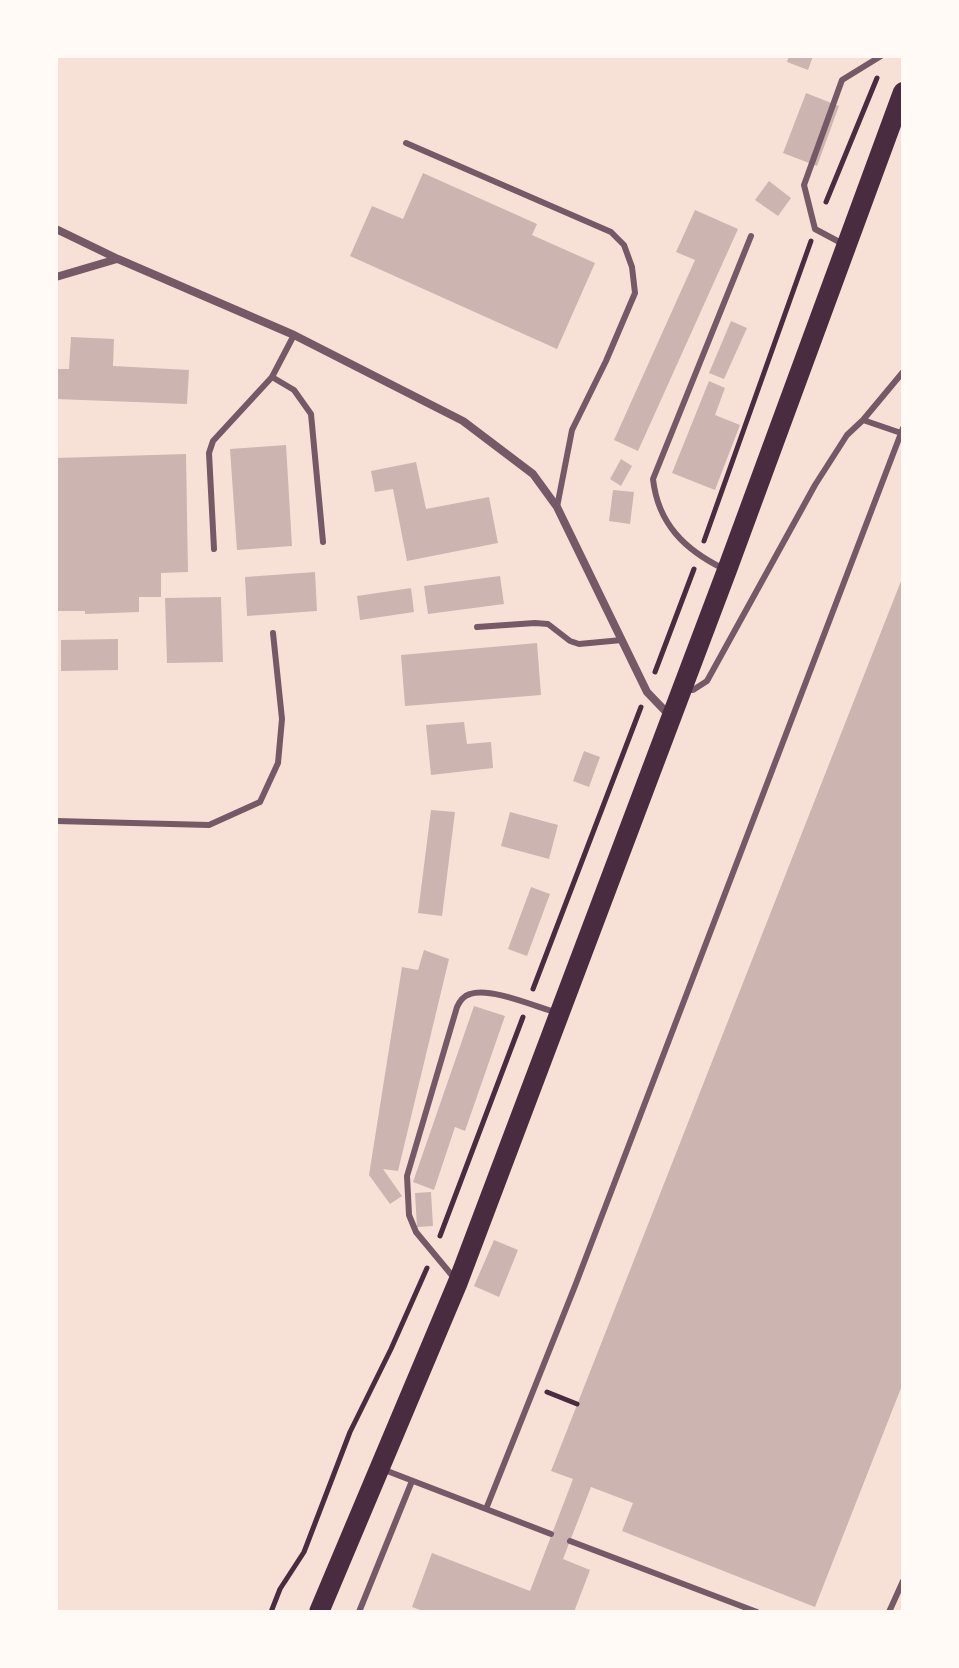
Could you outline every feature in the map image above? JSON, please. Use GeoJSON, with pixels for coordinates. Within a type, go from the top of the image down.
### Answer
{"type":"FeatureCollection","features":[{"type":"Feature","properties":{"kind":"main road"},"geometry":{"type":"LineString","coordinates":[[319,1612],[458,1282],[727,570],[903,92]]}},
{"type":"Feature","properties":{"kind":"street"},"geometry":{"type":"LineString","coordinates":[[56,229],[294,335],[463,421],[533,474],[557,507],[647,692],[671,718]]}},
{"type":"Feature","properties":{"kind":"street"},"geometry":{"type":"LineString","coordinates":[[56,277],[118,259]]}},
{"type":"Feature","properties":{"kind":"lane"},"geometry":{"type":"LineString","coordinates":[[847,246],[815,229],[804,185],[842,80],[881,56]]}},
{"type":"Feature","properties":{"kind":"lane"},"geometry":{"type":"LineString","coordinates":[[406,143],[611,232],[624,245],[632,267],[635,293],[572,430],[557,507]]}},
{"type":"Feature","properties":{"kind":"lane"},"geometry":{"type":"LineString","coordinates":[[727,570],[698,556],[673,532],[655,501],[653,479],[751,236]]}},
{"type":"Feature","properties":{"kind":"lane"},"geometry":{"type":"LineString","coordinates":[[214,549],[209,453],[213,441],[272,377],[294,335]]}},
{"type":"Feature","properties":{"kind":"lane"},"geometry":{"type":"LineString","coordinates":[[682,689],[693,690],[707,681],[815,485],[847,435],[903,372]]}},
{"type":"Feature","properties":{"kind":"lane"},"geometry":{"type":"LineString","coordinates":[[272,377],[294,390],[311,414],[323,542]]}},
{"type":"Feature","properties":{"kind":"lane"},"geometry":{"type":"LineString","coordinates":[[486,1509],[902,430],[863,420]]}},
{"type":"Feature","properties":{"kind":"lane"},"geometry":{"type":"LineString","coordinates":[[477,627],[548,624],[579,644],[622,640]]}},
{"type":"Feature","properties":{"kind":"lane"},"geometry":{"type":"LineString","coordinates":[[56,821],[209,825],[260,802],[278,763],[282,719],[273,633]]}},
{"type":"Feature","properties":{"kind":"lane"},"geometry":{"type":"LineString","coordinates":[[458,1282],[416,1232],[409,1215],[407,1176],[457,1007],[470,994],[483,993],[559,1014]]}},
{"type":"Feature","properties":{"kind":"lane"},"geometry":{"type":"LineString","coordinates":[[379,1468],[551,1534]]}},
{"type":"Feature","properties":{"kind":"lane"},"geometry":{"type":"LineString","coordinates":[[359,1612],[412,1481]]}},
{"type":"Feature","properties":{"kind":"lane"},"geometry":{"type":"LineString","coordinates":[[570,1541],[757,1612]]}},
{"type":"Feature","properties":{"kind":"lane"},"geometry":{"type":"LineString","coordinates":[[889,1612],[903,1581]]}},
{"type":"Feature","properties":{"kind":"path"},"geometry":{"type":"LineString","coordinates":[[271,1612],[280,1589],[304,1552],[350,1432],[433,1255],[698,556],[815,229],[880,70]]}},
{"type":"Feature","properties":{"kind":"path"},"geometry":{"type":"LineString","coordinates":[[535,1387],[577,1404]]}},
{"type":"Feature","properties":{"kind":"building"},"geometry":{"type":"Polygon","coordinates":[[[789,56],[813,56],[808,70],[787,62],[789,56]]]}},
{"type":"Feature","properties":{"kind":"building"},"geometry":{"type":"Polygon","coordinates":[[[806,93],[839,106],[817,166],[783,153],[806,93]]]}},
{"type":"Feature","properties":{"kind":"building"},"geometry":{"type":"Polygon","coordinates":[[[423,173],[537,224],[532,235],[595,263],[557,349],[350,256],[372,206],[403,219],[423,173]]]}},
{"type":"Feature","properties":{"kind":"building"},"geometry":{"type":"Polygon","coordinates":[[[769,181],[791,198],[778,216],[755,200],[769,181]]]}},
{"type":"Feature","properties":{"kind":"building"},"geometry":{"type":"Polygon","coordinates":[[[695,210],[738,229],[638,451],[614,440],[695,260],[676,252],[695,210]]]}},
{"type":"Feature","properties":{"kind":"building"},"geometry":{"type":"Polygon","coordinates":[[[731,321],[747,328],[724,379],[709,373],[731,321]]]}},
{"type":"Feature","properties":{"kind":"building"},"geometry":{"type":"Polygon","coordinates":[[[71,337],[114,339],[113,366],[189,370],[187,404],[56,399],[56,369],[69,369],[71,337]]]}},
{"type":"Feature","properties":{"kind":"building"},"geometry":{"type":"Polygon","coordinates":[[[709,381],[725,388],[715,415],[740,425],[715,490],[672,473],[709,381]]]}},
{"type":"Feature","properties":{"kind":"building"},"geometry":{"type":"Polygon","coordinates":[[[286,445],[292,546],[237,550],[230,449],[286,445]]]}},
{"type":"Feature","properties":{"kind":"building"},"geometry":{"type":"Polygon","coordinates":[[[186,454],[188,572],[161,573],[161,597],[139,597],[139,612],[85,614],[85,611],[56,611],[56,458],[186,454]]]}},
{"type":"Feature","properties":{"kind":"building"},"geometry":{"type":"Polygon","coordinates":[[[621,459],[632,466],[621,486],[610,479],[621,459]]]}},
{"type":"Feature","properties":{"kind":"building"},"geometry":{"type":"Polygon","coordinates":[[[416,462],[426,509],[489,497],[498,543],[407,561],[393,489],[375,492],[371,471],[416,462]]]}},
{"type":"Feature","properties":{"kind":"building"},"geometry":{"type":"Polygon","coordinates":[[[613,490],[634,492],[630,524],[609,521],[613,490]]]}},
{"type":"Feature","properties":{"kind":"building"},"geometry":{"type":"Polygon","coordinates":[[[315,572],[317,611],[247,616],[245,577],[315,572]]]}},
{"type":"Feature","properties":{"kind":"building"},"geometry":{"type":"Polygon","coordinates":[[[500,576],[504,604],[428,614],[424,586],[500,576]]]}},
{"type":"Feature","properties":{"kind":"building"},"geometry":{"type":"Polygon","coordinates":[[[903,576],[903,1383],[815,1607],[622,1531],[633,1503],[591,1487],[563,1559],[590,1570],[574,1612],[426,1612],[412,1607],[432,1553],[530,1591],[573,1479],[551,1471],[903,576]]]}},
{"type":"Feature","properties":{"kind":"building"},"geometry":{"type":"Polygon","coordinates":[[[411,588],[414,612],[360,620],[357,596],[411,588]]]}},
{"type":"Feature","properties":{"kind":"building"},"geometry":{"type":"Polygon","coordinates":[[[221,597],[223,662],[167,663],[165,598],[221,597]]]}},
{"type":"Feature","properties":{"kind":"building"},"geometry":{"type":"Polygon","coordinates":[[[118,639],[118,670],[61,671],[61,640],[118,639]]]}},
{"type":"Feature","properties":{"kind":"building"},"geometry":{"type":"Polygon","coordinates":[[[537,643],[541,695],[405,706],[401,655],[537,643]]]}},
{"type":"Feature","properties":{"kind":"building"},"geometry":{"type":"Polygon","coordinates":[[[464,722],[467,744],[491,742],[493,768],[431,775],[426,725],[464,722]]]}},
{"type":"Feature","properties":{"kind":"building"},"geometry":{"type":"Polygon","coordinates":[[[584,751],[600,757],[589,787],[573,781],[584,751]]]}},
{"type":"Feature","properties":{"kind":"building"},"geometry":{"type":"Polygon","coordinates":[[[431,810],[455,812],[442,916],[418,913],[431,810]]]}},
{"type":"Feature","properties":{"kind":"building"},"geometry":{"type":"Polygon","coordinates":[[[510,812],[558,825],[549,859],[501,846],[510,812]]]}},
{"type":"Feature","properties":{"kind":"building"},"geometry":{"type":"Polygon","coordinates":[[[531,887],[550,894],[527,956],[508,949],[531,887]]]}},
{"type":"Feature","properties":{"kind":"building"},"geometry":{"type":"Polygon","coordinates":[[[424,950],[449,959],[398,1171],[383,1169],[402,1196],[390,1204],[369,1175],[402,967],[418,970],[424,950]]]}},
{"type":"Feature","properties":{"kind":"building"},"geometry":{"type":"Polygon","coordinates":[[[474,1006],[505,1016],[465,1131],[455,1127],[434,1190],[413,1182],[474,1006]]]}},
{"type":"Feature","properties":{"kind":"building"},"geometry":{"type":"Polygon","coordinates":[[[431,1192],[433,1226],[417,1227],[415,1193],[431,1192]]]}},
{"type":"Feature","properties":{"kind":"building"},"geometry":{"type":"Polygon","coordinates":[[[494,1240],[518,1250],[499,1297],[474,1286],[494,1240]]]}}]}
